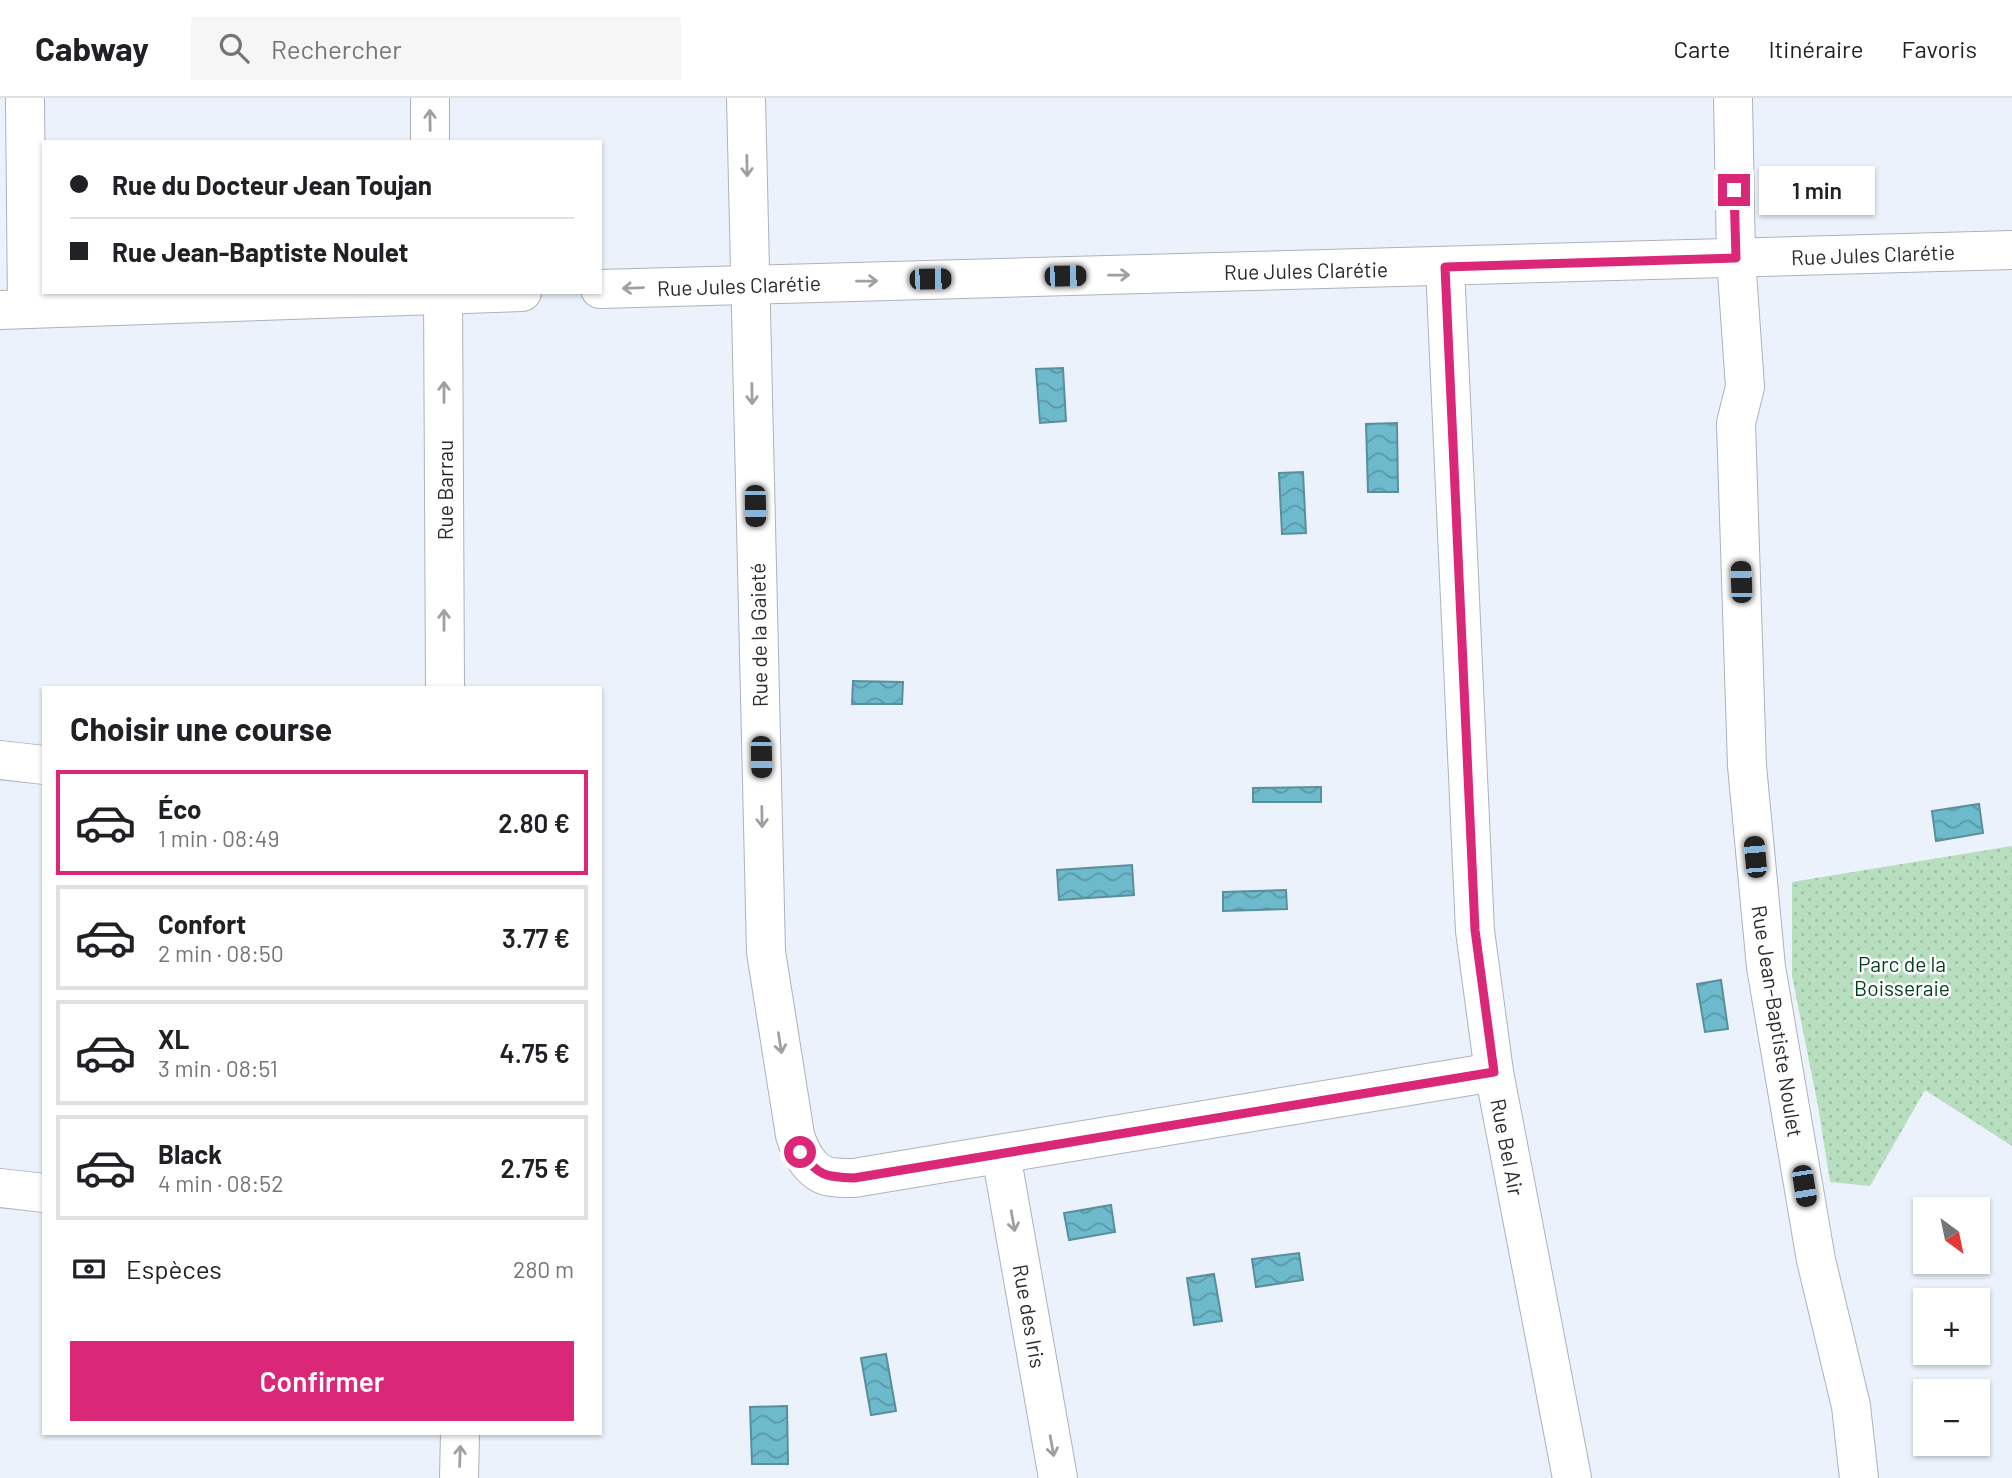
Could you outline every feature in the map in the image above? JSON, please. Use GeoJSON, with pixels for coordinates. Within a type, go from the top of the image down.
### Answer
{"type":"FeatureCollection","features":[{"type":"Feature","properties":{"kind":"street"},"geometry":{"type":"LineString","coordinates":[[25,98],[14,309],[443,294]]}},
{"type":"Feature","properties":{"kind":"street"},"geometry":{"type":"LineString","coordinates":[[430,98],[430,140]]}},
{"type":"Feature","properties":{"kind":"street","name":"Rue de la Gaieté"},"geometry":{"type":"LineString","coordinates":[[746,98],[766,952],[795,1135],[800,1152],[810,1165],[828,1177],[854,1178],[1002,1154]]}},
{"type":"Feature","properties":{"kind":"street","name":"Rue Jean-Baptiste Noulet"},"geometry":{"type":"LineString","coordinates":[[1733,98],[1736,258],[1745,387],[1736,424],[1747,766],[1766,967],[1816,1260],[1851,1406],[1860,1478]]}},
{"type":"Feature","properties":{"kind":"street","name":"Rue Jules Clarétie"},"geometry":{"type":"LineString","coordinates":[[602,289],[2012,250]]}},
{"type":"Feature","properties":{"kind":"street","name":"Rue Bel Air"},"geometry":{"type":"LineString","coordinates":[[1445,267],[1475,930],[1494,1072],[1572,1478]]}},
{"type":"Feature","properties":{"kind":"street","name":"Rue Barrau"},"geometry":{"type":"LineString","coordinates":[[443,294],[445,686]]}},
{"type":"Feature","properties":{"kind":"street"},"geometry":{"type":"LineString","coordinates":[[0,760],[42,765]]}},
{"type":"Feature","properties":{"kind":"street"},"geometry":{"type":"LineString","coordinates":[[1002,1154],[1494,1072]]}},
{"type":"Feature","properties":{"kind":"street","name":"Rue des Iris"},"geometry":{"type":"LineString","coordinates":[[1002,1154],[1058,1478]]}},
{"type":"Feature","properties":{"kind":"street"},"geometry":{"type":"LineString","coordinates":[[0,1188],[42,1194]]}},
{"type":"Feature","properties":{"kind":"street"},"geometry":{"type":"LineString","coordinates":[[459,1478],[460,1435]]}},
{"type":"Feature","properties":{"kind":"green space","name":"Parc de la Boisseraie"},"geometry":{"type":"Polygon","coordinates":[[[2012,846],[2012,1146],[1925,1090],[1870,1186],[1830,1182],[1792,976],[1792,882],[2012,846]]]}},
{"type":"Feature","properties":{"kind":"water"},"geometry":{"type":"Polygon","coordinates":[[[1063,368],[1066,421],[1040,423],[1036,369],[1063,368]]]}},
{"type":"Feature","properties":{"kind":"water"},"geometry":{"type":"Polygon","coordinates":[[[1397,423],[1398,492],[1368,492],[1366,424],[1397,423]]]}},
{"type":"Feature","properties":{"kind":"water"},"geometry":{"type":"Polygon","coordinates":[[[1303,472],[1306,533],[1282,534],[1279,473],[1303,472]]]}},
{"type":"Feature","properties":{"kind":"water"},"geometry":{"type":"Polygon","coordinates":[[[853,681],[903,682],[902,704],[852,704],[853,681]]]}},
{"type":"Feature","properties":{"kind":"water"},"geometry":{"type":"Polygon","coordinates":[[[1321,787],[1321,802],[1253,802],[1253,788],[1321,787]]]}},
{"type":"Feature","properties":{"kind":"water"},"geometry":{"type":"Polygon","coordinates":[[[1979,804],[1983,833],[1936,841],[1932,811],[1979,804]]]}},
{"type":"Feature","properties":{"kind":"water"},"geometry":{"type":"Polygon","coordinates":[[[1132,865],[1134,895],[1059,900],[1057,870],[1132,865]]]}},
{"type":"Feature","properties":{"kind":"water"},"geometry":{"type":"Polygon","coordinates":[[[1286,890],[1287,909],[1223,911],[1223,892],[1286,890]]]}},
{"type":"Feature","properties":{"kind":"water"},"geometry":{"type":"Polygon","coordinates":[[[1721,980],[1728,1029],[1705,1032],[1697,984],[1721,980]]]}},
{"type":"Feature","properties":{"kind":"water"},"geometry":{"type":"Polygon","coordinates":[[[1111,1205],[1115,1232],[1069,1240],[1064,1213],[1111,1205]]]}},
{"type":"Feature","properties":{"kind":"water"},"geometry":{"type":"Polygon","coordinates":[[[1299,1253],[1303,1280],[1256,1287],[1252,1259],[1299,1253]]]}},
{"type":"Feature","properties":{"kind":"water"},"geometry":{"type":"Polygon","coordinates":[[[1214,1274],[1222,1321],[1194,1325],[1187,1278],[1214,1274]]]}},
{"type":"Feature","properties":{"kind":"water"},"geometry":{"type":"Polygon","coordinates":[[[886,1354],[896,1411],[871,1415],[861,1358],[886,1354]]]}},
{"type":"Feature","properties":{"kind":"water"},"geometry":{"type":"Polygon","coordinates":[[[787,1406],[788,1464],[752,1464],[750,1407],[787,1406]]]}},
{"type":"Feature","properties":{"kind":"route"},"geometry":{"type":"LineString","coordinates":[[800,1152],[810,1165],[828,1177],[854,1178],[1494,1072],[1475,930],[1445,267],[1736,258],[1734,190]]}}]}
